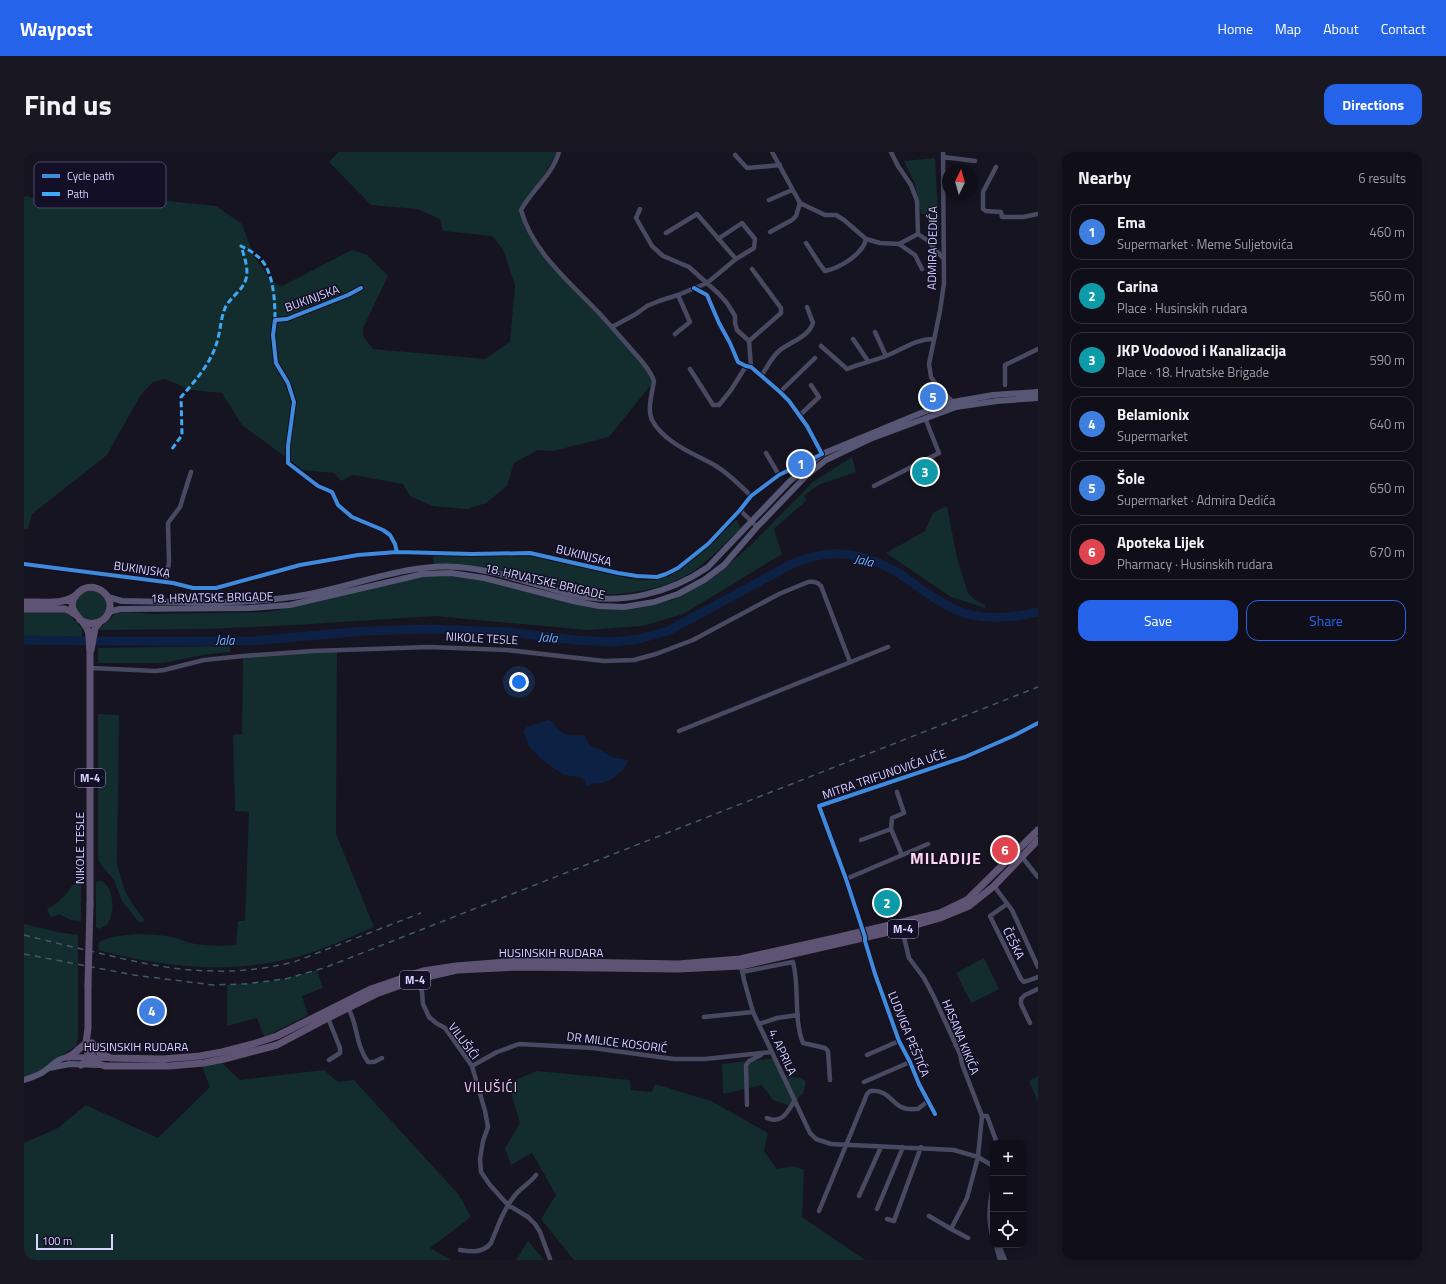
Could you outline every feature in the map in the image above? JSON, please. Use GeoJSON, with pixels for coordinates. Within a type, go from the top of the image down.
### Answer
{"type":"FeatureCollection","features":[{"type":"Feature","properties":{"kind":"main road","name":"18. HRVATSKE BRIGADE"},"geometry":{"type":"LineString","coordinates":[[108,597],[122,601],[268,600],[293,597],[414,569],[435,566],[477,569],[502,574],[576,595],[619,599],[651,594],[692,578],[708,568],[789,482],[822,454],[921,413],[993,395],[1038,392]]}},
{"type":"Feature","properties":{"kind":"main road","name":"18. HRVATSKE BRIGADE"},"geometry":{"type":"LineString","coordinates":[[107,615],[112,611],[120,609],[242,608],[290,605],[423,574],[451,572],[484,578],[573,601],[599,606],[624,607],[654,602],[678,594],[704,580],[724,565],[757,527],[807,475],[826,460],[870,439],[925,418],[955,404],[1038,398]]}},
{"type":"Feature","properties":{"kind":"main road"},"geometry":{"type":"LineString","coordinates":[[24,602],[63,601],[72,599],[77,593],[94,587],[104,592],[108,597],[110,603],[107,615]]}},
{"type":"Feature","properties":{"kind":"main road"},"geometry":{"type":"LineString","coordinates":[[77,593],[73,604],[78,618],[90,624],[100,622]]}},
{"type":"Feature","properties":{"kind":"main road"},"geometry":{"type":"LineString","coordinates":[[24,609],[64,609],[70,611],[91,632]]}},
{"type":"Feature","properties":{"kind":"main road","name":"M-4"},"geometry":{"type":"LineString","coordinates":[[100,622],[107,615]]}},
{"type":"Feature","properties":{"kind":"main road","name":"NIKOLE TESLE"},"geometry":{"type":"LineString","coordinates":[[89,1043],[90,652],[93,643],[91,632],[100,622]]}},
{"type":"Feature","properties":{"kind":"main road","name":"HUSINSKIH RUDARA"},"geometry":{"type":"LineString","coordinates":[[864,934],[902,929],[940,918],[969,906],[994,886],[1038,830]]}},
{"type":"Feature","properties":{"kind":"main road","name":"HUSINSKIH RUDARA"},"geometry":{"type":"LineString","coordinates":[[47,1068],[81,1064],[105,1066],[170,1066],[224,1060],[277,1044],[376,994],[418,979],[457,970],[519,967],[678,969],[741,966],[940,913],[967,900],[1038,840]]}},
{"type":"Feature","properties":{"kind":"main road","name":"HUSINSKIH RUDARA"},"geometry":{"type":"LineString","coordinates":[[24,1080],[44,1072],[56,1060],[68,1057],[181,1058],[222,1052],[253,1044],[277,1036],[371,989],[419,972],[456,966],[518,961],[741,966]]}},
{"type":"Feature","properties":{"kind":"main road"},"geometry":{"type":"LineString","coordinates":[[89,1043],[102,1054],[111,1058]]}},
{"type":"Feature","properties":{"kind":"main road"},"geometry":{"type":"LineString","coordinates":[[68,1057],[89,1043]]}},
{"type":"Feature","properties":{"kind":"main road"},"geometry":{"type":"LineString","coordinates":[[81,1064],[90,1058],[92,1050],[89,1043]]}},
{"type":"Feature","properties":{"kind":"main road","name":"M-4"},"geometry":{"type":"LineString","coordinates":[[90,1058],[93,1062],[105,1066]]}},
{"type":"Feature","properties":{"kind":"street"},"geometry":{"type":"LineString","coordinates":[[560,152],[541,183],[527,199],[521,210],[531,237],[556,269],[638,356],[654,382],[650,401],[652,420],[658,428],[677,445],[717,467],[737,482],[751,496]]}},
{"type":"Feature","properties":{"kind":"street"},"geometry":{"type":"LineString","coordinates":[[772,152],[800,203],[825,215],[836,215],[866,239],[899,244],[915,256],[922,269]]}},
{"type":"Feature","properties":{"kind":"street"},"geometry":{"type":"LineString","coordinates":[[891,152],[898,166],[911,185],[917,201],[918,234]]}},
{"type":"Feature","properties":{"kind":"street"},"geometry":{"type":"LineString","coordinates":[[734,154],[747,168],[780,165]]}},
{"type":"Feature","properties":{"kind":"street","name":"ADMIRA DEDIĆA"},"geometry":{"type":"LineString","coordinates":[[955,404],[930,377],[928,364],[940,311],[944,283],[943,154],[975,161]]}},
{"type":"Feature","properties":{"kind":"street"},"geometry":{"type":"LineString","coordinates":[[996,167],[983,192],[983,209],[986,211],[1001,212],[1002,217],[1024,217],[1038,214]]}},
{"type":"Feature","properties":{"kind":"street"},"geometry":{"type":"LineString","coordinates":[[769,200],[792,190]]}},
{"type":"Feature","properties":{"kind":"street"},"geometry":{"type":"LineString","coordinates":[[770,232],[792,220],[796,216],[800,203]]}},
{"type":"Feature","properties":{"kind":"street"},"geometry":{"type":"LineString","coordinates":[[640,209],[636,218],[652,246],[663,256],[689,267],[719,294],[732,310],[735,316],[737,330],[749,341],[749,367],[719,405],[713,405],[690,369]]}},
{"type":"Feature","properties":{"kind":"street"},"geometry":{"type":"LineString","coordinates":[[666,233],[696,214],[736,259]]}},
{"type":"Feature","properties":{"kind":"street"},"geometry":{"type":"LineString","coordinates":[[612,327],[636,314],[647,306],[707,283],[736,259],[754,248],[755,239],[742,223],[718,239]]}},
{"type":"Feature","properties":{"kind":"street"},"geometry":{"type":"LineString","coordinates":[[899,244],[918,234]]}},
{"type":"Feature","properties":{"kind":"street"},"geometry":{"type":"LineString","coordinates":[[918,234],[927,240],[943,258]]}},
{"type":"Feature","properties":{"kind":"street"},"geometry":{"type":"LineString","coordinates":[[806,243],[818,263],[825,271],[838,268],[851,259],[865,246],[866,239]]}},
{"type":"Feature","properties":{"kind":"street"},"geometry":{"type":"LineString","coordinates":[[749,341],[781,313],[782,308],[752,269]]}},
{"type":"Feature","properties":{"kind":"street","name":"BUKINJSKA"},"geometry":{"type":"LineString","coordinates":[[361,288],[348,295],[287,318],[275,320],[273,335],[276,363],[288,383],[294,402],[288,446],[288,463],[318,486],[332,492],[338,505],[352,517],[383,530],[390,535],[397,552]]}},
{"type":"Feature","properties":{"kind":"street"},"geometry":{"type":"LineString","coordinates":[[694,288],[707,295],[738,362],[762,375],[780,392],[807,426],[822,454]]}},
{"type":"Feature","properties":{"kind":"street"},"geometry":{"type":"LineString","coordinates":[[675,334],[690,322],[678,295]]}},
{"type":"Feature","properties":{"kind":"street"},"geometry":{"type":"LineString","coordinates":[[762,375],[778,351],[799,339],[812,327],[813,323],[806,307]]}},
{"type":"Feature","properties":{"kind":"street"},"geometry":{"type":"LineString","coordinates":[[875,332],[886,356]]}},
{"type":"Feature","properties":{"kind":"street"},"geometry":{"type":"LineString","coordinates":[[854,339],[868,361]]}},
{"type":"Feature","properties":{"kind":"street"},"geometry":{"type":"LineString","coordinates":[[821,346],[847,369],[886,356],[911,344],[927,339],[933,339]]}},
{"type":"Feature","properties":{"kind":"street"},"geometry":{"type":"LineString","coordinates":[[1005,385],[1005,365],[1038,349]]}},
{"type":"Feature","properties":{"kind":"street"},"geometry":{"type":"LineString","coordinates":[[780,392],[815,358]]}},
{"type":"Feature","properties":{"kind":"street"},"geometry":{"type":"LineString","coordinates":[[799,416],[819,397],[811,385]]}},
{"type":"Feature","properties":{"kind":"street"},"geometry":{"type":"LineString","coordinates":[[874,486],[939,453],[925,418]]}},
{"type":"Feature","properties":{"kind":"street"},"geometry":{"type":"LineString","coordinates":[[766,453],[779,475]]}},
{"type":"Feature","properties":{"kind":"street","name":"BUKINJSKA"},"geometry":{"type":"LineString","coordinates":[[24,564],[166,582],[193,588],[216,588],[300,565],[358,555],[397,552],[472,554],[530,553],[618,573],[657,577],[678,568],[708,544],[751,496],[779,475],[822,454]]}},
{"type":"Feature","properties":{"kind":"street","name":"BUKINJSKA"},"geometry":{"type":"LineString","coordinates":[[166,582],[169,562],[168,523],[180,507],[191,472]]}},
{"type":"Feature","properties":{"kind":"street"},"geometry":{"type":"LineString","coordinates":[[740,510],[757,527]]}},
{"type":"Feature","properties":{"kind":"street","name":"NIKOLE TESLE"},"geometry":{"type":"LineString","coordinates":[[90,668],[156,671],[204,660],[251,655],[429,647],[507,650],[604,661],[634,660],[656,654],[693,640],[779,594],[813,582],[818,583],[821,586],[850,662]]}},
{"type":"Feature","properties":{"kind":"street"},"geometry":{"type":"LineString","coordinates":[[679,732],[888,647]]}},
{"type":"Feature","properties":{"kind":"street","name":"MITRA TRIFUNOVIĆA UČE"},"geometry":{"type":"LineString","coordinates":[[864,934],[846,879],[819,806],[965,757],[1013,736],[1038,723]]}},
{"type":"Feature","properties":{"kind":"street","name":"MITRA TRIFUNOVIĆA UČE"},"geometry":{"type":"LineString","coordinates":[[891,829],[892,818],[904,813],[897,792]]}},
{"type":"Feature","properties":{"kind":"street"},"geometry":{"type":"LineString","coordinates":[[861,840],[891,829],[902,855]]}},
{"type":"Feature","properties":{"kind":"street"},"geometry":{"type":"LineString","coordinates":[[846,879],[928,844]]}},
{"type":"Feature","properties":{"kind":"street"},"geometry":{"type":"LineString","coordinates":[[1020,854],[1038,877]]}},
{"type":"Feature","properties":{"kind":"street","name":"ČEŠKA"},"geometry":{"type":"LineString","coordinates":[[994,886],[1012,910],[1038,967]]}},
{"type":"Feature","properties":{"kind":"street","name":"ČEŠKA"},"geometry":{"type":"LineString","coordinates":[[1007,904],[990,916],[1021,979],[1024,982],[1038,977]]}},
{"type":"Feature","properties":{"kind":"street","name":"HASANA KIKIĆA"},"geometry":{"type":"LineString","coordinates":[[902,929],[909,958],[924,978],[934,997],[960,1054],[962,1064],[982,1116],[978,1158]]}},
{"type":"Feature","properties":{"kind":"street","name":"LUDVIGA PEŠTIĆA"},"geometry":{"type":"LineString","coordinates":[[864,934],[875,974],[899,1041],[935,1114]]}},
{"type":"Feature","properties":{"kind":"street","name":"HUSINSKIH RUDARA"},"geometry":{"type":"LineString","coordinates":[[741,966],[793,962],[796,972],[800,1036],[803,1043],[825,1048],[828,1051],[830,1080]]}},
{"type":"Feature","properties":{"kind":"street","name":"4. APRILA"},"geometry":{"type":"LineString","coordinates":[[741,966],[753,1012],[810,1133],[816,1139],[831,1144],[954,1150],[978,1158],[990,1164]]}},
{"type":"Feature","properties":{"kind":"street","name":"VILUŠIĆI"},"geometry":{"type":"LineString","coordinates":[[418,979],[422,992],[423,1004],[429,1017],[445,1028],[472,1066],[488,1127],[483,1141],[480,1159],[481,1172],[490,1185],[508,1204],[528,1217],[535,1224],[540,1232],[550,1259]]}},
{"type":"Feature","properties":{"kind":"street"},"geometry":{"type":"LineString","coordinates":[[1030,1024],[1021,1004],[1021,999],[1038,988]]}},
{"type":"Feature","properties":{"kind":"street"},"geometry":{"type":"LineString","coordinates":[[348,1008],[351,1013],[358,1043],[365,1058],[368,1062],[374,1062],[382,1058]]}},
{"type":"Feature","properties":{"kind":"street"},"geometry":{"type":"LineString","coordinates":[[704,1017],[753,1012]]}},
{"type":"Feature","properties":{"kind":"street"},"geometry":{"type":"LineString","coordinates":[[759,1024],[777,1018],[798,1015]]}},
{"type":"Feature","properties":{"kind":"street"},"geometry":{"type":"LineString","coordinates":[[328,1018],[340,1048],[340,1053],[329,1060]]}},
{"type":"Feature","properties":{"kind":"street","name":"LUDVIGA PEŠTIĆA"},"geometry":{"type":"LineString","coordinates":[[867,1055],[899,1041]]}},
{"type":"Feature","properties":{"kind":"street","name":"DR MILICE KOSORIĆ"},"geometry":{"type":"LineString","coordinates":[[472,1066],[490,1055],[519,1044],[593,1048],[674,1059],[705,1060],[772,1052]]}},
{"type":"Feature","properties":{"kind":"street","name":"DR MILICE KOSORIĆ"},"geometry":{"type":"LineString","coordinates":[[747,1105],[746,1065],[749,1061],[764,1053]]}},
{"type":"Feature","properties":{"kind":"street"},"geometry":{"type":"LineString","coordinates":[[864,1082],[910,1062]]}},
{"type":"Feature","properties":{"kind":"street"},"geometry":{"type":"LineString","coordinates":[[818,1211],[847,1145],[866,1094],[874,1090],[884,1093],[904,1108],[918,1109],[928,1101]]}},
{"type":"Feature","properties":{"kind":"street"},"geometry":{"type":"LineString","coordinates":[[767,1118],[775,1120],[782,1118],[795,1100]]}},
{"type":"Feature","properties":{"kind":"street"},"geometry":{"type":"LineString","coordinates":[[982,1116],[987,1116],[996,1140]]}},
{"type":"Feature","properties":{"kind":"street"},"geometry":{"type":"LineString","coordinates":[[859,1196],[881,1147]]}},
{"type":"Feature","properties":{"kind":"street"},"geometry":{"type":"LineString","coordinates":[[877,1209],[903,1147]]}},
{"type":"Feature","properties":{"kind":"street"},"geometry":{"type":"LineString","coordinates":[[887,1218],[894,1221],[921,1148]]}},
{"type":"Feature","properties":{"kind":"street"},"geometry":{"type":"LineString","coordinates":[[951,1229],[967,1198],[978,1158]]}},
{"type":"Feature","properties":{"kind":"street"},"geometry":{"type":"LineString","coordinates":[[460,1250],[472,1252],[487,1248],[491,1243],[508,1204],[517,1193],[532,1181],[536,1175]]}},
{"type":"Feature","properties":{"kind":"street"},"geometry":{"type":"LineString","coordinates":[[990,1210],[990,1225]]}},
{"type":"Feature","properties":{"kind":"street"},"geometry":{"type":"LineString","coordinates":[[929,1216],[968,1238]]}},
{"type":"Feature","properties":{"kind":"street"},"geometry":{"type":"LineString","coordinates":[[998,1248],[1000,1260]]}},
{"type":"Feature","properties":{"kind":"street"},"geometry":{"type":"LineString","coordinates":[[999,1248],[1005,1260]]}},
{"type":"Feature","properties":{"kind":"green space"},"geometry":{"type":"Polygon","coordinates":[[[338,152],[559,152],[521,210],[525,224],[556,269],[638,356],[654,381],[609,437],[553,451],[538,450],[514,463],[507,486],[486,503],[467,509],[432,506],[410,496],[403,484],[353,475],[341,481],[334,473],[303,470],[242,425],[222,393],[191,390],[165,379],[153,382],[140,396],[107,455],[32,514],[28,529],[24,530],[24,197],[27,196],[34,198],[34,208],[166,208],[166,201],[216,206],[242,224],[254,256],[271,281],[282,286],[352,250],[367,255],[388,276],[363,328],[363,336],[373,349],[485,359],[510,342],[515,285],[503,249],[492,236],[443,231],[440,219],[417,209],[371,205],[329,162],[338,152]]]}},
{"type":"Feature","properties":{"kind":"green space"},"geometry":{"type":"Polygon","coordinates":[[[935,158],[939,232],[935,231],[929,214],[921,214],[915,184],[904,161],[935,158]]]}},
{"type":"Feature","properties":{"kind":"green space"},"geometry":{"type":"Polygon","coordinates":[[[852,457],[856,472],[818,485],[804,496],[807,500],[774,529],[782,554],[683,614],[642,626],[588,630],[434,616],[206,629],[98,630],[116,613],[124,612],[154,614],[269,612],[423,577],[449,575],[470,577],[588,607],[616,608],[646,606],[672,600],[719,573],[752,544],[813,482],[852,457]]]}},
{"type":"Feature","properties":{"kind":"green space"},"geometry":{"type":"Polygon","coordinates":[[[947,506],[957,558],[968,593],[974,599],[985,605],[985,608],[951,597],[886,553],[925,531],[933,513],[947,506]]]}},
{"type":"Feature","properties":{"kind":"green space"},"geometry":{"type":"Polygon","coordinates":[[[738,520],[740,529],[715,554],[687,575],[668,584],[621,594],[590,593],[505,572],[434,564],[433,555],[522,555],[540,557],[628,578],[645,580],[667,577],[679,570],[709,546],[735,521],[738,520]]]}},
{"type":"Feature","properties":{"kind":"green space"},"geometry":{"type":"Polygon","coordinates":[[[91,589],[102,594],[107,605],[102,616],[91,621],[80,616],[75,605],[80,594],[91,589]]]}},
{"type":"Feature","properties":{"kind":"green space"},"geometry":{"type":"Polygon","coordinates":[[[24,612],[64,612],[82,628],[82,638],[66,636],[24,637],[24,612]]]}},
{"type":"Feature","properties":{"kind":"green space"},"geometry":{"type":"Polygon","coordinates":[[[230,646],[230,652],[203,655],[163,663],[98,663],[98,648],[230,646]]]}},
{"type":"Feature","properties":{"kind":"green space"},"geometry":{"type":"Polygon","coordinates":[[[337,650],[336,834],[374,927],[337,943],[300,956],[250,966],[199,967],[174,965],[98,950],[99,942],[115,936],[135,934],[172,937],[201,945],[236,945],[238,921],[245,921],[249,812],[235,811],[233,735],[242,734],[243,656],[337,650]]]}},
{"type":"Feature","properties":{"kind":"green space"},"geometry":{"type":"Polygon","coordinates":[[[98,714],[119,715],[117,865],[125,891],[145,921],[143,922],[139,922],[122,901],[114,880],[98,859],[98,714]]]}},
{"type":"Feature","properties":{"kind":"green space"},"geometry":{"type":"Polygon","coordinates":[[[81,870],[81,921],[71,920],[59,914],[53,917],[50,916],[47,909],[63,897],[75,882],[81,870]]]}},
{"type":"Feature","properties":{"kind":"green space"},"geometry":{"type":"Polygon","coordinates":[[[102,881],[106,885],[112,902],[110,920],[107,925],[99,929],[96,927],[96,882],[102,881]]]}},
{"type":"Feature","properties":{"kind":"green space"},"geometry":{"type":"Polygon","coordinates":[[[24,924],[57,932],[78,935],[78,1037],[76,1046],[62,1055],[47,1068],[24,1080],[24,924]]]}},
{"type":"Feature","properties":{"kind":"green space"},"geometry":{"type":"Polygon","coordinates":[[[984,958],[999,989],[971,1003],[956,973],[984,958]]]}},
{"type":"Feature","properties":{"kind":"green space"},"geometry":{"type":"Polygon","coordinates":[[[317,970],[323,988],[302,996],[308,1015],[264,1037],[257,1018],[227,1026],[227,985],[285,979],[317,970]]]}},
{"type":"Feature","properties":{"kind":"green space"},"geometry":{"type":"Polygon","coordinates":[[[774,1058],[786,1077],[802,1078],[806,1082],[803,1093],[790,1106],[773,1100],[762,1085],[723,1094],[722,1064],[774,1058]]]}},
{"type":"Feature","properties":{"kind":"green space"},"geometry":{"type":"Polygon","coordinates":[[[222,1063],[240,1080],[324,1070],[338,1082],[354,1080],[459,1195],[471,1217],[430,1248],[451,1260],[24,1260],[24,1143],[58,1128],[86,1105],[158,1138],[210,1087],[202,1067],[222,1063]]]}},
{"type":"Feature","properties":{"kind":"green space"},"geometry":{"type":"Polygon","coordinates":[[[537,1071],[630,1080],[631,1090],[652,1092],[655,1084],[711,1101],[768,1133],[764,1151],[777,1169],[793,1166],[804,1170],[802,1217],[865,1260],[574,1260],[541,1219],[556,1195],[532,1153],[511,1165],[505,1148],[520,1123],[508,1083],[537,1071]]]}},
{"type":"Feature","properties":{"kind":"green space"},"geometry":{"type":"Polygon","coordinates":[[[1038,1076],[1038,1102],[1029,1081],[1038,1076]]]}},
{"type":"Feature","properties":{"kind":"green space"},"geometry":{"type":"Polygon","coordinates":[[[528,1241],[544,1260],[516,1260],[528,1241]]]}},
{"type":"Feature","properties":{"kind":"water"},"geometry":{"type":"Polygon","coordinates":[[[549,720],[562,733],[573,736],[585,735],[587,742],[592,747],[599,749],[612,757],[628,760],[625,767],[616,776],[608,781],[603,783],[595,783],[586,787],[585,781],[580,777],[564,775],[542,760],[529,746],[524,732],[526,727],[549,720]]]}},
{"type":"Feature","properties":{"kind":"waterway","name":"Jala"},"geometry":{"type":"LineString","coordinates":[[24,640],[252,641],[365,631],[429,629],[508,632],[575,640],[613,642],[639,639],[668,631],[792,564],[801,560],[830,554],[858,556],[876,562],[900,574],[942,603],[971,615],[980,617],[1005,617],[1038,612]]}},
{"type":"Feature","properties":{"kind":"railway"},"geometry":{"type":"LineString","coordinates":[[24,954],[134,975],[213,985],[245,984],[285,979],[324,968],[1038,687]]}},
{"type":"Feature","properties":{"kind":"railway"},"geometry":{"type":"LineString","coordinates":[[24,935],[155,965],[201,971],[236,971],[265,968],[294,962],[421,913]]}},
{"type":"Feature","properties":{"kind":"marked path"},"geometry":{"type":"LineString","coordinates":[[172,449],[182,435],[181,397],[198,377],[212,355],[216,346],[226,306],[245,283],[247,266],[241,246],[263,261],[267,269],[275,304],[275,320]]}},
{"type":"Feature","properties":{"kind":"cycle path"},"geometry":{"type":"LineString","coordinates":[[361,288],[348,295],[287,319],[275,320],[273,335],[276,363],[288,383],[294,402],[288,446],[288,463],[318,486],[332,492],[338,505],[352,517],[383,530],[390,535],[397,552]]}},
{"type":"Feature","properties":{"kind":"cycle path"},"geometry":{"type":"LineString","coordinates":[[24,564],[173,583],[193,588],[216,588],[300,565],[358,555],[397,552],[472,554],[530,553],[637,576],[657,577],[666,574],[678,568],[708,544],[751,496],[779,475],[822,454],[807,426],[789,401],[751,367],[738,362],[707,295],[694,288]]}},
{"type":"Feature","properties":{"kind":"cycle path"},"geometry":{"type":"LineString","coordinates":[[935,1114],[899,1041],[875,974],[865,937],[846,879],[819,806],[965,757],[1013,736],[1038,723]]}},
{"type":"Feature","properties":{"kind":"place","name":"Šole"},"geometry":{"type":"Point","coordinates":[933,397]}},
{"type":"Feature","properties":{"kind":"place","name":"Ema"},"geometry":{"type":"Point","coordinates":[801,464]}},
{"type":"Feature","properties":{"kind":"place","name":"JKP Vodovod i Kanalizacija"},"geometry":{"type":"Point","coordinates":[925,472]}},
{"type":"Feature","properties":{"kind":"place","name":"Apoteka Lijek"},"geometry":{"type":"Point","coordinates":[1005,850]}},
{"type":"Feature","properties":{"kind":"place","name":"Carina"},"geometry":{"type":"Point","coordinates":[887,903]}},
{"type":"Feature","properties":{"kind":"place","name":"Belamionix"},"geometry":{"type":"Point","coordinates":[152,1011]}},
{"type":"Feature","properties":{"kind":"district","name":"MILADIJE"},"geometry":{"type":"Point","coordinates":[946,858]}},
{"type":"Feature","properties":{"kind":"district","name":"VILUŠIĆI"},"geometry":{"type":"Point","coordinates":[491,1087]}}]}
